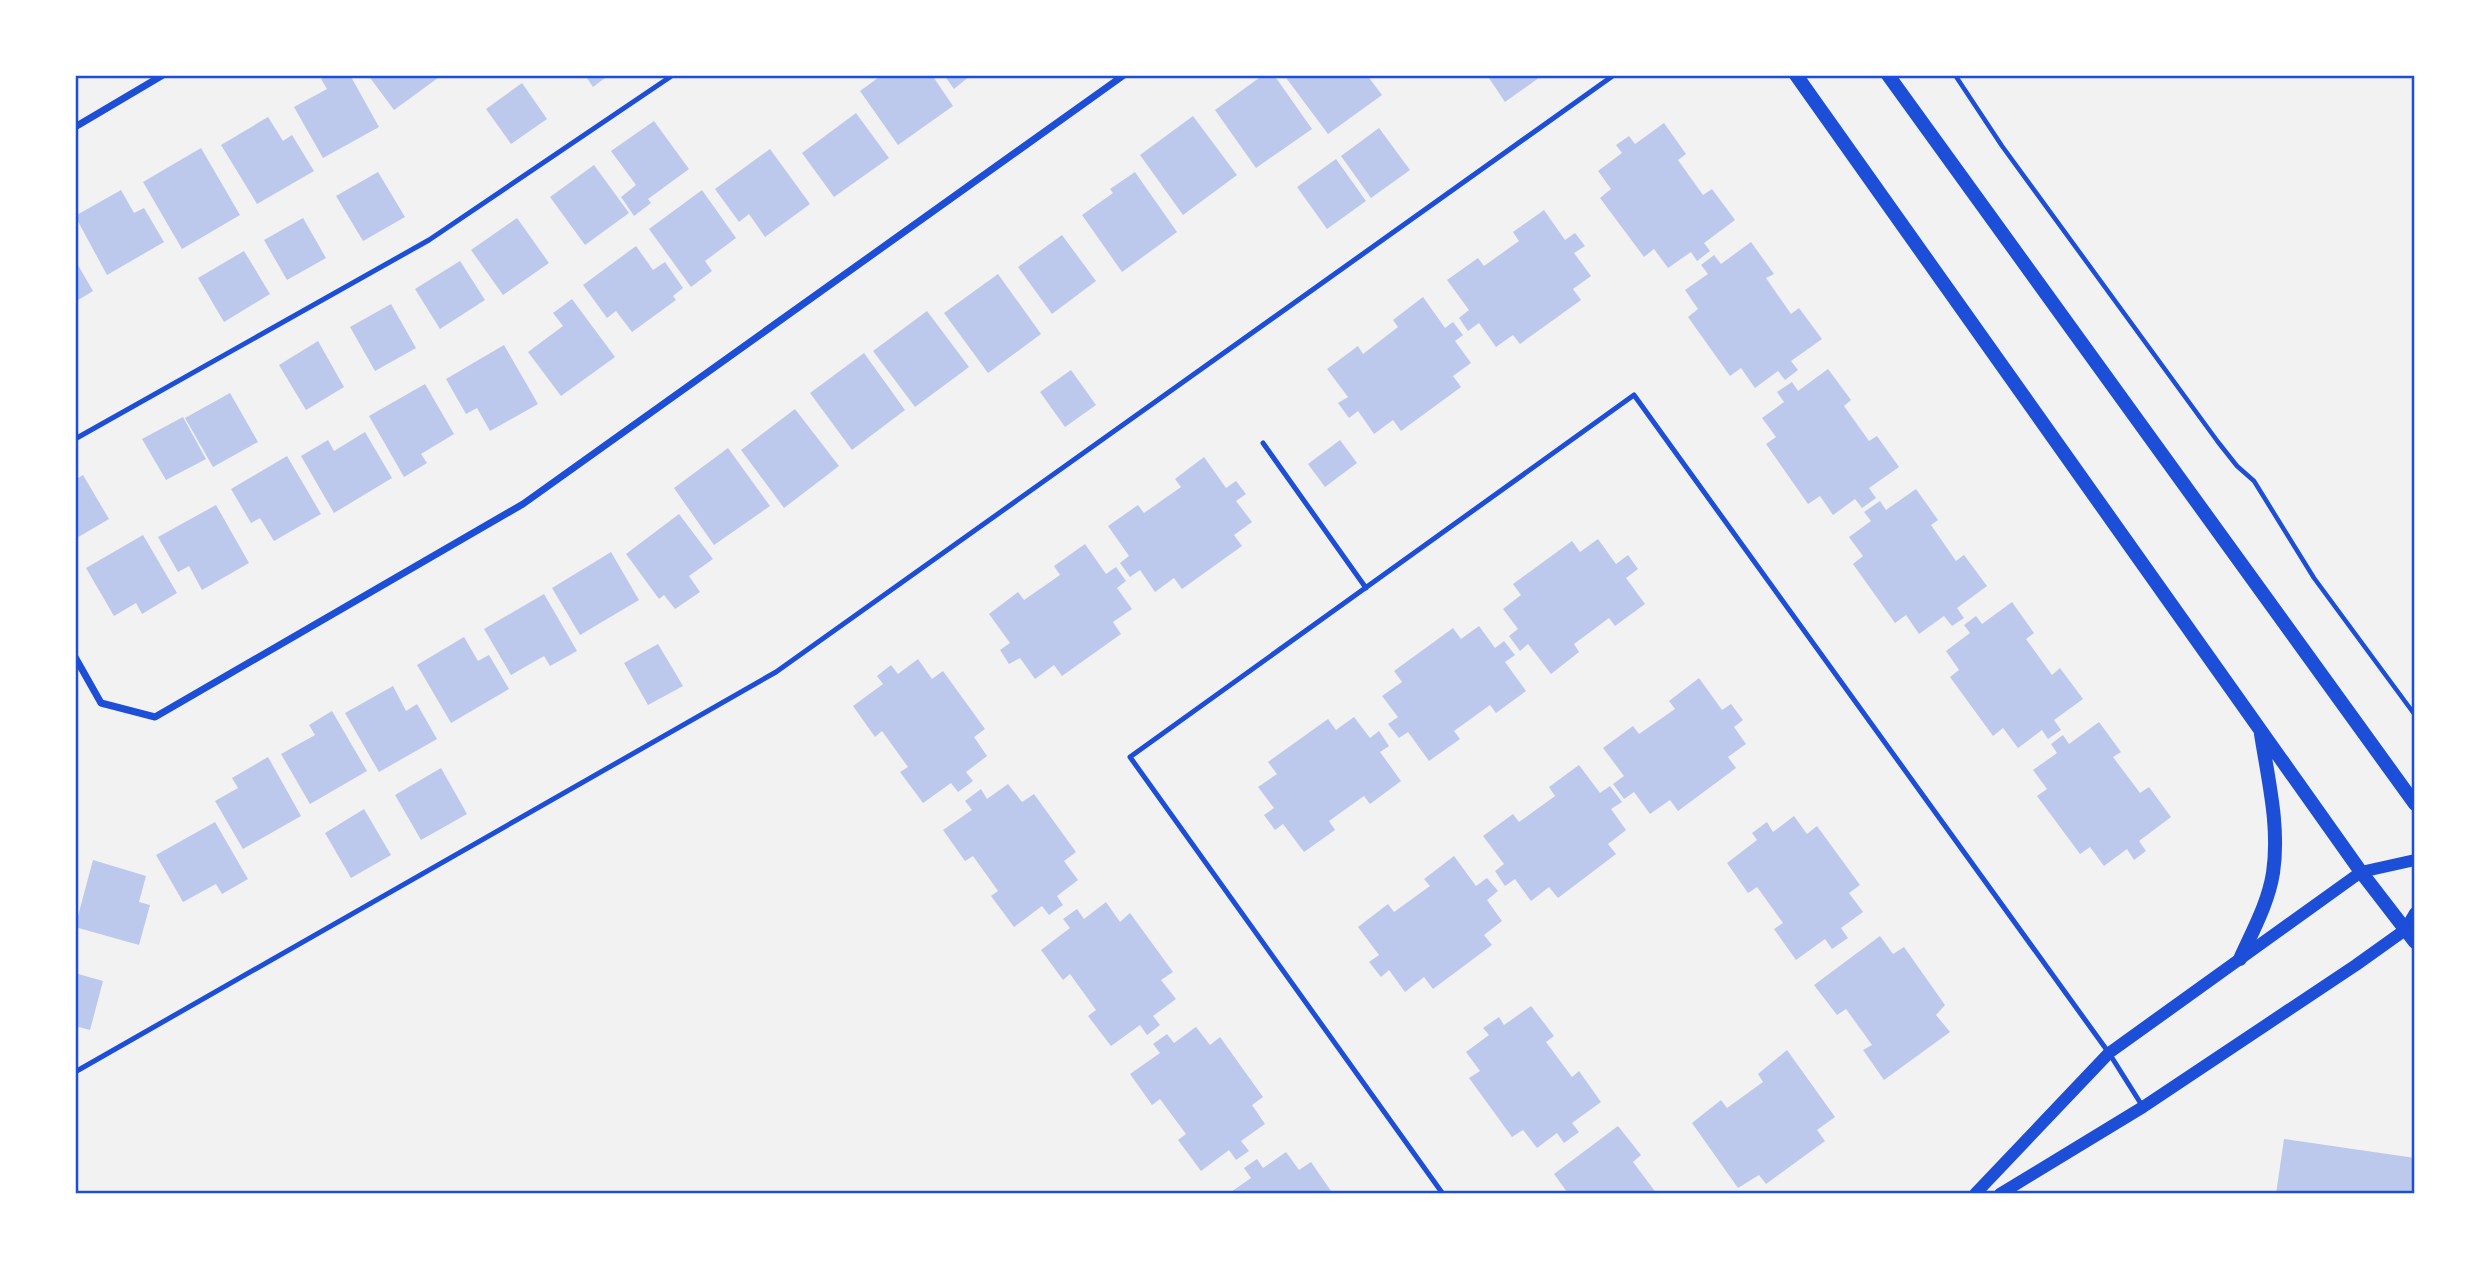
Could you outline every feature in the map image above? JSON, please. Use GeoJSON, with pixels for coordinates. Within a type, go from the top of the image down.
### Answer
{"type":"FeatureCollection","features":[{"type":"Feature","properties":{"kind":"main road"},"geometry":{"type":"LineString","coordinates":[[1796,75],[2361,872],[2415,942]]}},
{"type":"Feature","properties":{"kind":"main road"},"geometry":{"type":"LineString","coordinates":[[1888,75],[2415,804]]}},
{"type":"Feature","properties":{"kind":"main road"},"geometry":{"type":"LineString","coordinates":[[2239,959],[2262,910],[2273,874],[2276,831],[2260,729]]}},
{"type":"Feature","properties":{"kind":"street"},"geometry":{"type":"LineString","coordinates":[[75,127],[163,75]]}},
{"type":"Feature","properties":{"kind":"street"},"geometry":{"type":"LineString","coordinates":[[1108,75],[1113,83]]}},
{"type":"Feature","properties":{"kind":"street"},"geometry":{"type":"LineString","coordinates":[[75,657],[101,703],[155,717],[523,504],[1124,75]]}},
{"type":"Feature","properties":{"kind":"street"},"geometry":{"type":"LineString","coordinates":[[1975,1194],[2109,1053],[2361,872],[2415,860]]}},
{"type":"Feature","properties":{"kind":"street"},"geometry":{"type":"LineString","coordinates":[[2000,1194],[2143,1107],[2405,930],[2415,913]]}},
{"type":"Feature","properties":{"kind":"lane"},"geometry":{"type":"LineString","coordinates":[[75,439],[429,240],[673,75]]}},
{"type":"Feature","properties":{"kind":"lane"},"geometry":{"type":"LineString","coordinates":[[75,1072],[776,672],[1614,75]]}},
{"type":"Feature","properties":{"kind":"lane"},"geometry":{"type":"LineString","coordinates":[[1443,1194],[1130,757],[1634,395],[2109,1053],[2143,1107]]}},
{"type":"Feature","properties":{"kind":"lane"},"geometry":{"type":"LineString","coordinates":[[1263,443],[1366,588]]}},
{"type":"Feature","properties":{"kind":"path"},"geometry":{"type":"LineString","coordinates":[[1955,75],[2002,146],[2210,431],[2237,466],[2254,481],[2314,578],[2415,715]]}},
{"type":"Feature","properties":{"kind":"building"},"geometry":{"type":"Polygon","coordinates":[[[328,75],[350,75],[379,127],[323,158],[294,107],[327,89],[321,79],[328,75]]]}},
{"type":"Feature","properties":{"kind":"building"},"geometry":{"type":"Polygon","coordinates":[[[368,75],[442,75],[394,110],[368,75]]]}},
{"type":"Feature","properties":{"kind":"building"},"geometry":{"type":"Polygon","coordinates":[[[585,75],[609,75],[593,87],[585,75]]]}},
{"type":"Feature","properties":{"kind":"building"},"geometry":{"type":"Polygon","coordinates":[[[882,75],[932,75],[953,106],[898,145],[860,91],[882,75]]]}},
{"type":"Feature","properties":{"kind":"building"},"geometry":{"type":"Polygon","coordinates":[[[944,75],[971,75],[954,89],[944,75]]]}},
{"type":"Feature","properties":{"kind":"building"},"geometry":{"type":"Polygon","coordinates":[[[1263,75],[1274,75],[1312,129],[1256,168],[1215,110],[1263,75]]]}},
{"type":"Feature","properties":{"kind":"building"},"geometry":{"type":"Polygon","coordinates":[[[1284,75],[1367,75],[1382,95],[1328,134],[1284,75]]]}},
{"type":"Feature","properties":{"kind":"building"},"geometry":{"type":"Polygon","coordinates":[[[1487,75],[1543,75],[1505,102],[1487,75]]]}},
{"type":"Feature","properties":{"kind":"building"},"geometry":{"type":"Polygon","coordinates":[[[522,83],[547,119],[511,144],[486,109],[522,83]]]}},
{"type":"Feature","properties":{"kind":"building"},"geometry":{"type":"Polygon","coordinates":[[[856,113],[889,158],[834,197],[802,153],[856,113]]]}},
{"type":"Feature","properties":{"kind":"building"},"geometry":{"type":"Polygon","coordinates":[[[1193,116],[1237,175],[1183,215],[1140,155],[1193,116]]]}},
{"type":"Feature","properties":{"kind":"building"},"geometry":{"type":"Polygon","coordinates":[[[268,117],[283,141],[292,135],[314,171],[257,204],[221,145],[268,117]]]}},
{"type":"Feature","properties":{"kind":"building"},"geometry":{"type":"Polygon","coordinates":[[[654,121],[689,169],[648,199],[651,203],[634,216],[621,197],[636,185],[611,151],[654,121]]]}},
{"type":"Feature","properties":{"kind":"building"},"geometry":{"type":"Polygon","coordinates":[[[1664,123],[1686,154],[1678,160],[1703,195],[1712,189],[1735,220],[1704,243],[1710,251],[1697,261],[1691,252],[1668,268],[1654,249],[1644,257],[1600,198],[1611,189],[1598,171],[1622,153],[1616,145],[1629,136],[1635,144],[1664,123]]]}},
{"type":"Feature","properties":{"kind":"building"},"geometry":{"type":"Polygon","coordinates":[[[1379,128],[1410,170],[1371,198],[1341,156],[1379,128]]]}},
{"type":"Feature","properties":{"kind":"building"},"geometry":{"type":"Polygon","coordinates":[[[201,148],[240,215],[182,249],[143,182],[201,148]]]}},
{"type":"Feature","properties":{"kind":"building"},"geometry":{"type":"Polygon","coordinates":[[[770,149],[810,204],[765,237],[749,214],[739,222],[715,189],[770,149]]]}},
{"type":"Feature","properties":{"kind":"building"},"geometry":{"type":"Polygon","coordinates":[[[1336,159],[1366,201],[1327,229],[1297,187],[1336,159]]]}},
{"type":"Feature","properties":{"kind":"building"},"geometry":{"type":"Polygon","coordinates":[[[594,165],[629,213],[585,245],[550,197],[594,165]]]}},
{"type":"Feature","properties":{"kind":"building"},"geometry":{"type":"Polygon","coordinates":[[[378,172],[405,217],[363,241],[336,196],[378,172]]]}},
{"type":"Feature","properties":{"kind":"building"},"geometry":{"type":"Polygon","coordinates":[[[1135,172],[1177,232],[1122,272],[1082,215],[1113,193],[1110,189],[1135,172]]]}},
{"type":"Feature","properties":{"kind":"building"},"geometry":{"type":"Polygon","coordinates":[[[121,190],[134,213],[144,208],[164,242],[107,275],[75,216],[121,190]]]}},
{"type":"Feature","properties":{"kind":"building"},"geometry":{"type":"Polygon","coordinates":[[[702,190],[736,238],[705,261],[712,271],[691,287],[649,229],[702,190]]]}},
{"type":"Feature","properties":{"kind":"building"},"geometry":{"type":"Polygon","coordinates":[[[1544,210],[1565,240],[1575,233],[1585,246],[1574,253],[1591,276],[1573,289],[1581,300],[1520,344],[1513,335],[1496,347],[1479,323],[1468,331],[1459,318],[1469,310],[1447,280],[1478,258],[1484,266],[1519,241],[1513,232],[1544,210]]]}},
{"type":"Feature","properties":{"kind":"building"},"geometry":{"type":"Polygon","coordinates":[[[303,218],[326,258],[287,280],[264,240],[303,218]]]}},
{"type":"Feature","properties":{"kind":"building"},"geometry":{"type":"Polygon","coordinates":[[[517,218],[549,263],[503,295],[471,250],[517,218]]]}},
{"type":"Feature","properties":{"kind":"building"},"geometry":{"type":"Polygon","coordinates":[[[1062,235],[1096,281],[1052,314],[1018,267],[1062,235]]]}},
{"type":"Feature","properties":{"kind":"building"},"geometry":{"type":"Polygon","coordinates":[[[1751,242],[1774,274],[1766,278],[1791,314],[1799,308],[1822,339],[1791,361],[1798,370],[1785,380],[1778,371],[1755,388],[1741,368],[1730,376],[1688,317],[1698,309],[1685,290],[1708,274],[1701,265],[1714,255],[1721,264],[1751,242]]]}},
{"type":"Feature","properties":{"kind":"building"},"geometry":{"type":"Polygon","coordinates":[[[636,246],[653,270],[665,262],[683,288],[673,296],[676,300],[632,332],[616,311],[607,318],[583,285],[636,246]]]}},
{"type":"Feature","properties":{"kind":"building"},"geometry":{"type":"Polygon","coordinates":[[[244,251],[270,294],[224,322],[198,278],[244,251]]]}},
{"type":"Feature","properties":{"kind":"building"},"geometry":{"type":"Polygon","coordinates":[[[75,260],[93,291],[75,302],[75,260]]]}},
{"type":"Feature","properties":{"kind":"building"},"geometry":{"type":"Polygon","coordinates":[[[460,261],[485,300],[440,329],[415,289],[460,261]]]}},
{"type":"Feature","properties":{"kind":"building"},"geometry":{"type":"Polygon","coordinates":[[[998,274],[1041,334],[988,373],[944,313],[998,274]]]}},
{"type":"Feature","properties":{"kind":"building"},"geometry":{"type":"Polygon","coordinates":[[[1423,297],[1445,328],[1453,322],[1463,335],[1455,341],[1471,363],[1453,376],[1461,387],[1401,431],[1393,420],[1374,434],[1358,411],[1349,418],[1338,403],[1348,397],[1327,369],[1358,346],[1363,354],[1398,327],[1393,320],[1423,297]]]}},
{"type":"Feature","properties":{"kind":"building"},"geometry":{"type":"Polygon","coordinates":[[[572,299],[615,357],[561,396],[528,352],[563,326],[553,313],[572,299]]]}},
{"type":"Feature","properties":{"kind":"building"},"geometry":{"type":"Polygon","coordinates":[[[391,304],[416,348],[375,371],[350,327],[391,304]]]}},
{"type":"Feature","properties":{"kind":"building"},"geometry":{"type":"Polygon","coordinates":[[[927,311],[969,367],[915,407],[873,351],[927,311]]]}},
{"type":"Feature","properties":{"kind":"building"},"geometry":{"type":"Polygon","coordinates":[[[318,341],[344,387],[306,410],[279,365],[318,341]]]}},
{"type":"Feature","properties":{"kind":"building"},"geometry":{"type":"Polygon","coordinates":[[[504,345],[538,404],[490,431],[477,408],[466,414],[446,379],[504,345]]]}},
{"type":"Feature","properties":{"kind":"building"},"geometry":{"type":"Polygon","coordinates":[[[864,353],[905,410],[852,450],[810,393],[864,353]]]}},
{"type":"Feature","properties":{"kind":"building"},"geometry":{"type":"Polygon","coordinates":[[[1828,369],[1851,400],[1844,406],[1869,441],[1877,436],[1899,467],[1869,488],[1876,498],[1862,508],[1855,499],[1833,515],[1820,496],[1808,504],[1766,444],[1776,437],[1762,418],[1784,402],[1777,392],[1792,382],[1798,391],[1828,369]]]}},
{"type":"Feature","properties":{"kind":"building"},"geometry":{"type":"Polygon","coordinates":[[[1071,370],[1096,405],[1065,427],[1040,392],[1071,370]]]}},
{"type":"Feature","properties":{"kind":"building"},"geometry":{"type":"Polygon","coordinates":[[[425,384],[454,434],[421,454],[427,463],[404,477],[369,416],[425,384]]]}},
{"type":"Feature","properties":{"kind":"building"},"geometry":{"type":"Polygon","coordinates":[[[230,393],[258,442],[213,467],[185,418],[230,393]]]}},
{"type":"Feature","properties":{"kind":"building"},"geometry":{"type":"Polygon","coordinates":[[[795,409],[839,466],[784,508],[741,450],[795,409]]]}},
{"type":"Feature","properties":{"kind":"building"},"geometry":{"type":"Polygon","coordinates":[[[183,417],[206,459],[166,480],[142,439],[183,417]]]}},
{"type":"Feature","properties":{"kind":"building"},"geometry":{"type":"Polygon","coordinates":[[[365,432],[392,478],[334,513],[301,456],[328,440],[334,451],[365,432]]]}},
{"type":"Feature","properties":{"kind":"building"},"geometry":{"type":"Polygon","coordinates":[[[1340,440],[1357,463],[1325,487],[1308,464],[1340,440]]]}},
{"type":"Feature","properties":{"kind":"building"},"geometry":{"type":"Polygon","coordinates":[[[728,448],[770,506],[714,545],[674,488],[728,448]]]}},
{"type":"Feature","properties":{"kind":"building"},"geometry":{"type":"Polygon","coordinates":[[[287,456],[321,514],[274,541],[260,518],[251,523],[231,489],[287,456]]]}},
{"type":"Feature","properties":{"kind":"building"},"geometry":{"type":"Polygon","coordinates":[[[1204,457],[1226,488],[1236,481],[1246,494],[1236,501],[1252,522],[1234,535],[1242,546],[1182,589],[1174,578],[1155,592],[1140,570],[1130,577],[1120,563],[1129,556],[1108,526],[1138,505],[1144,513],[1181,487],[1175,479],[1204,457]]]}},
{"type":"Feature","properties":{"kind":"building"},"geometry":{"type":"Polygon","coordinates":[[[83,475],[109,519],[75,539],[75,480],[83,475]]]}},
{"type":"Feature","properties":{"kind":"building"},"geometry":{"type":"Polygon","coordinates":[[[1916,489],[1938,520],[1931,525],[1956,561],[1964,555],[1987,586],[1957,608],[1964,618],[1952,626],[1944,616],[1919,634],[1906,615],[1895,623],[1853,564],[1863,556],[1849,537],[1871,521],[1864,512],[1880,501],[1886,510],[1916,489]]]}},
{"type":"Feature","properties":{"kind":"building"},"geometry":{"type":"Polygon","coordinates":[[[216,505],[249,563],[202,590],[189,566],[178,572],[158,537],[216,505]]]}},
{"type":"Feature","properties":{"kind":"building"},"geometry":{"type":"Polygon","coordinates":[[[679,514],[713,559],[689,576],[700,592],[675,609],[664,595],[659,599],[626,554],[679,514]]]}},
{"type":"Feature","properties":{"kind":"building"},"geometry":{"type":"Polygon","coordinates":[[[143,535],[177,593],[142,614],[136,603],[114,616],[86,568],[143,535]]]}},
{"type":"Feature","properties":{"kind":"building"},"geometry":{"type":"Polygon","coordinates":[[[1598,539],[1616,564],[1628,555],[1638,569],[1626,578],[1645,604],[1615,626],[1609,618],[1574,644],[1579,652],[1551,674],[1528,644],[1520,651],[1509,636],[1518,629],[1503,609],[1521,595],[1513,584],[1572,541],[1580,552],[1598,539]]]}},
{"type":"Feature","properties":{"kind":"building"},"geometry":{"type":"Polygon","coordinates":[[[1085,544],[1106,574],[1116,567],[1126,581],[1117,588],[1132,609],[1113,622],[1121,634],[1062,676],[1054,665],[1035,679],[1020,658],[1009,664],[1000,650],[1010,643],[989,614],[1018,592],[1024,600],[1060,575],[1054,566],[1085,544]]]}},
{"type":"Feature","properties":{"kind":"building"},"geometry":{"type":"Polygon","coordinates":[[[611,552],[639,600],[580,635],[552,588],[611,552]]]}},
{"type":"Feature","properties":{"kind":"building"},"geometry":{"type":"Polygon","coordinates":[[[544,594],[577,651],[550,666],[544,656],[511,675],[484,629],[544,594]]]}},
{"type":"Feature","properties":{"kind":"building"},"geometry":{"type":"Polygon","coordinates":[[[2012,602],[2034,633],[2026,639],[2052,675],[2060,668],[2083,699],[2054,720],[2061,730],[2048,739],[2042,730],[2018,748],[2003,728],[1993,736],[1950,677],[1959,670],[1946,651],[1970,633],[1964,625],[1976,616],[1982,624],[2012,602]]]}},
{"type":"Feature","properties":{"kind":"building"},"geometry":{"type":"Polygon","coordinates":[[[1479,626],[1495,648],[1504,641],[1515,655],[1505,662],[1526,691],[1496,713],[1490,705],[1454,731],[1460,739],[1429,761],[1408,732],[1399,738],[1388,724],[1398,717],[1382,696],[1402,682],[1394,671],[1453,628],[1461,639],[1479,626]]]}},
{"type":"Feature","properties":{"kind":"building"},"geometry":{"type":"Polygon","coordinates":[[[464,637],[478,661],[489,655],[509,689],[451,723],[417,665],[464,637]]]}},
{"type":"Feature","properties":{"kind":"building"},"geometry":{"type":"Polygon","coordinates":[[[658,644],[683,686],[648,705],[624,663],[658,644]]]}},
{"type":"Feature","properties":{"kind":"building"},"geometry":{"type":"Polygon","coordinates":[[[918,659],[932,679],[943,671],[985,729],[974,737],[987,756],[966,772],[973,781],[958,792],[951,783],[923,803],[900,772],[908,767],[882,731],[875,737],[853,706],[883,684],[877,676],[891,665],[898,674],[918,659]]]}},
{"type":"Feature","properties":{"kind":"building"},"geometry":{"type":"Polygon","coordinates":[[[1699,678],[1722,710],[1731,704],[1743,720],[1734,727],[1746,744],[1728,757],[1736,768],[1678,811],[1670,800],[1650,814],[1634,792],[1624,799],[1613,784],[1624,776],[1603,748],[1633,726],[1639,734],[1675,709],[1669,701],[1699,678]]]}},
{"type":"Feature","properties":{"kind":"building"},"geometry":{"type":"Polygon","coordinates":[[[393,686],[406,711],[417,704],[437,739],[379,772],[345,713],[393,686]]]}},
{"type":"Feature","properties":{"kind":"building"},"geometry":{"type":"Polygon","coordinates":[[[332,711],[367,771],[310,804],[281,754],[315,735],[309,725],[332,711]]]}},
{"type":"Feature","properties":{"kind":"building"},"geometry":{"type":"Polygon","coordinates":[[[1354,717],[1370,738],[1379,731],[1389,746],[1380,752],[1401,781],[1370,804],[1364,796],[1329,821],[1335,830],[1304,852],[1283,824],[1275,830],[1264,815],[1274,808],[1258,787],[1277,774],[1268,762],[1328,719],[1336,730],[1354,717]]]}},
{"type":"Feature","properties":{"kind":"building"},"geometry":{"type":"Polygon","coordinates":[[[2099,722],[2121,752],[2113,757],[2140,793],[2149,787],[2171,817],[2139,841],[2146,851],[2134,860],[2127,849],[2104,866],[2090,847],[2080,854],[2037,796],[2047,789],[2033,770],[2057,753],[2051,744],[2063,735],[2069,744],[2099,722]]]}},
{"type":"Feature","properties":{"kind":"building"},"geometry":{"type":"Polygon","coordinates":[[[268,757],[301,816],[243,849],[215,801],[238,788],[232,778],[268,757]]]}},
{"type":"Feature","properties":{"kind":"building"},"geometry":{"type":"Polygon","coordinates":[[[1579,765],[1600,793],[1610,786],[1622,802],[1611,809],[1626,830],[1608,844],[1616,854],[1558,898],[1549,887],[1531,901],[1515,879],[1505,886],[1495,871],[1504,864],[1483,836],[1513,814],[1519,822],[1555,796],[1549,787],[1579,765]]]}},
{"type":"Feature","properties":{"kind":"building"},"geometry":{"type":"Polygon","coordinates":[[[441,768],[467,814],[421,840],[395,795],[441,768]]]}},
{"type":"Feature","properties":{"kind":"building"},"geometry":{"type":"Polygon","coordinates":[[[1008,784],[1022,802],[1034,794],[1076,852],[1064,861],[1078,880],[1057,896],[1063,905],[1049,915],[1042,906],[1014,927],[991,896],[998,891],[973,856],[965,861],[943,830],[972,810],[965,801],[981,789],[987,799],[1008,784]]]}},
{"type":"Feature","properties":{"kind":"building"},"geometry":{"type":"Polygon","coordinates":[[[364,809],[391,855],[351,878],[325,833],[364,809]]]}},
{"type":"Feature","properties":{"kind":"building"},"geometry":{"type":"Polygon","coordinates":[[[1794,816],[1807,834],[1817,826],[1860,885],[1849,893],[1863,912],[1841,928],[1848,938],[1832,949],[1825,939],[1796,960],[1774,929],[1783,923],[1757,887],[1748,893],[1727,863],[1757,840],[1752,833],[1767,822],[1773,832],[1794,816]]]}},
{"type":"Feature","properties":{"kind":"building"},"geometry":{"type":"Polygon","coordinates":[[[215,822],[248,879],[222,894],[216,884],[183,902],[156,855],[215,822]]]}},
{"type":"Feature","properties":{"kind":"building"},"geometry":{"type":"Polygon","coordinates":[[[1454,856],[1476,886],[1487,878],[1498,891],[1487,900],[1502,921],[1484,935],[1492,945],[1433,989],[1424,977],[1405,992],[1389,970],[1381,977],[1369,962],[1379,955],[1358,927],[1388,904],[1394,912],[1430,886],[1424,879],[1454,856]]]}},
{"type":"Feature","properties":{"kind":"building"},"geometry":{"type":"Polygon","coordinates":[[[93,860],[146,876],[139,902],[150,905],[139,945],[75,927],[93,860]]]}},
{"type":"Feature","properties":{"kind":"building"},"geometry":{"type":"Polygon","coordinates":[[[1106,902],[1120,922],[1130,913],[1173,972],[1161,980],[1176,999],[1153,1016],[1160,1025],[1147,1035],[1140,1025],[1111,1046],[1088,1016],[1096,1010],[1070,974],[1063,980],[1041,950],[1070,928],[1063,919],[1077,909],[1084,919],[1106,902]]]}},
{"type":"Feature","properties":{"kind":"building"},"geometry":{"type":"Polygon","coordinates":[[[1880,936],[1893,954],[1904,947],[1945,1005],[1936,1015],[1950,1032],[1884,1080],[1863,1050],[1872,1045],[1846,1009],[1837,1015],[1814,985],[1880,936]]]}},
{"type":"Feature","properties":{"kind":"building"},"geometry":{"type":"Polygon","coordinates":[[[75,973],[103,981],[90,1030],[75,1026],[75,973]]]}},
{"type":"Feature","properties":{"kind":"building"},"geometry":{"type":"Polygon","coordinates":[[[1531,1006],[1554,1036],[1546,1042],[1572,1077],[1579,1071],[1601,1102],[1572,1123],[1579,1132],[1564,1143],[1557,1133],[1537,1148],[1523,1130],[1512,1137],[1469,1078],[1480,1071],[1466,1052],[1489,1035],[1483,1028],[1499,1017],[1504,1025],[1531,1006]]]}},
{"type":"Feature","properties":{"kind":"building"},"geometry":{"type":"Polygon","coordinates":[[[1196,1027],[1210,1045],[1220,1037],[1263,1097],[1252,1105],[1265,1124],[1241,1141],[1249,1151],[1236,1160],[1229,1150],[1201,1171],[1178,1140],[1186,1134],[1160,1099],[1152,1105],[1130,1074],[1160,1053],[1153,1044],[1167,1034],[1174,1043],[1196,1027]]]}},
{"type":"Feature","properties":{"kind":"building"},"geometry":{"type":"Polygon","coordinates":[[[1787,1050],[1835,1117],[1817,1130],[1825,1141],[1766,1184],[1759,1175],[1738,1188],[1692,1123],[1721,1100],[1727,1108],[1763,1082],[1758,1074],[1787,1050]]]}},
{"type":"Feature","properties":{"kind":"building"},"geometry":{"type":"Polygon","coordinates":[[[1618,1126],[1641,1155],[1633,1162],[1657,1194],[1565,1194],[1567,1192],[1554,1174],[1618,1126]]]}},
{"type":"Feature","properties":{"kind":"building"},"geometry":{"type":"Polygon","coordinates":[[[2284,1139],[2415,1158],[2415,1194],[2276,1194],[2284,1139]]]}},
{"type":"Feature","properties":{"kind":"building"},"geometry":{"type":"Polygon","coordinates":[[[1286,1152],[1299,1170],[1311,1162],[1333,1194],[1228,1194],[1251,1178],[1244,1168],[1257,1159],[1263,1168],[1286,1152]]]}}]}
